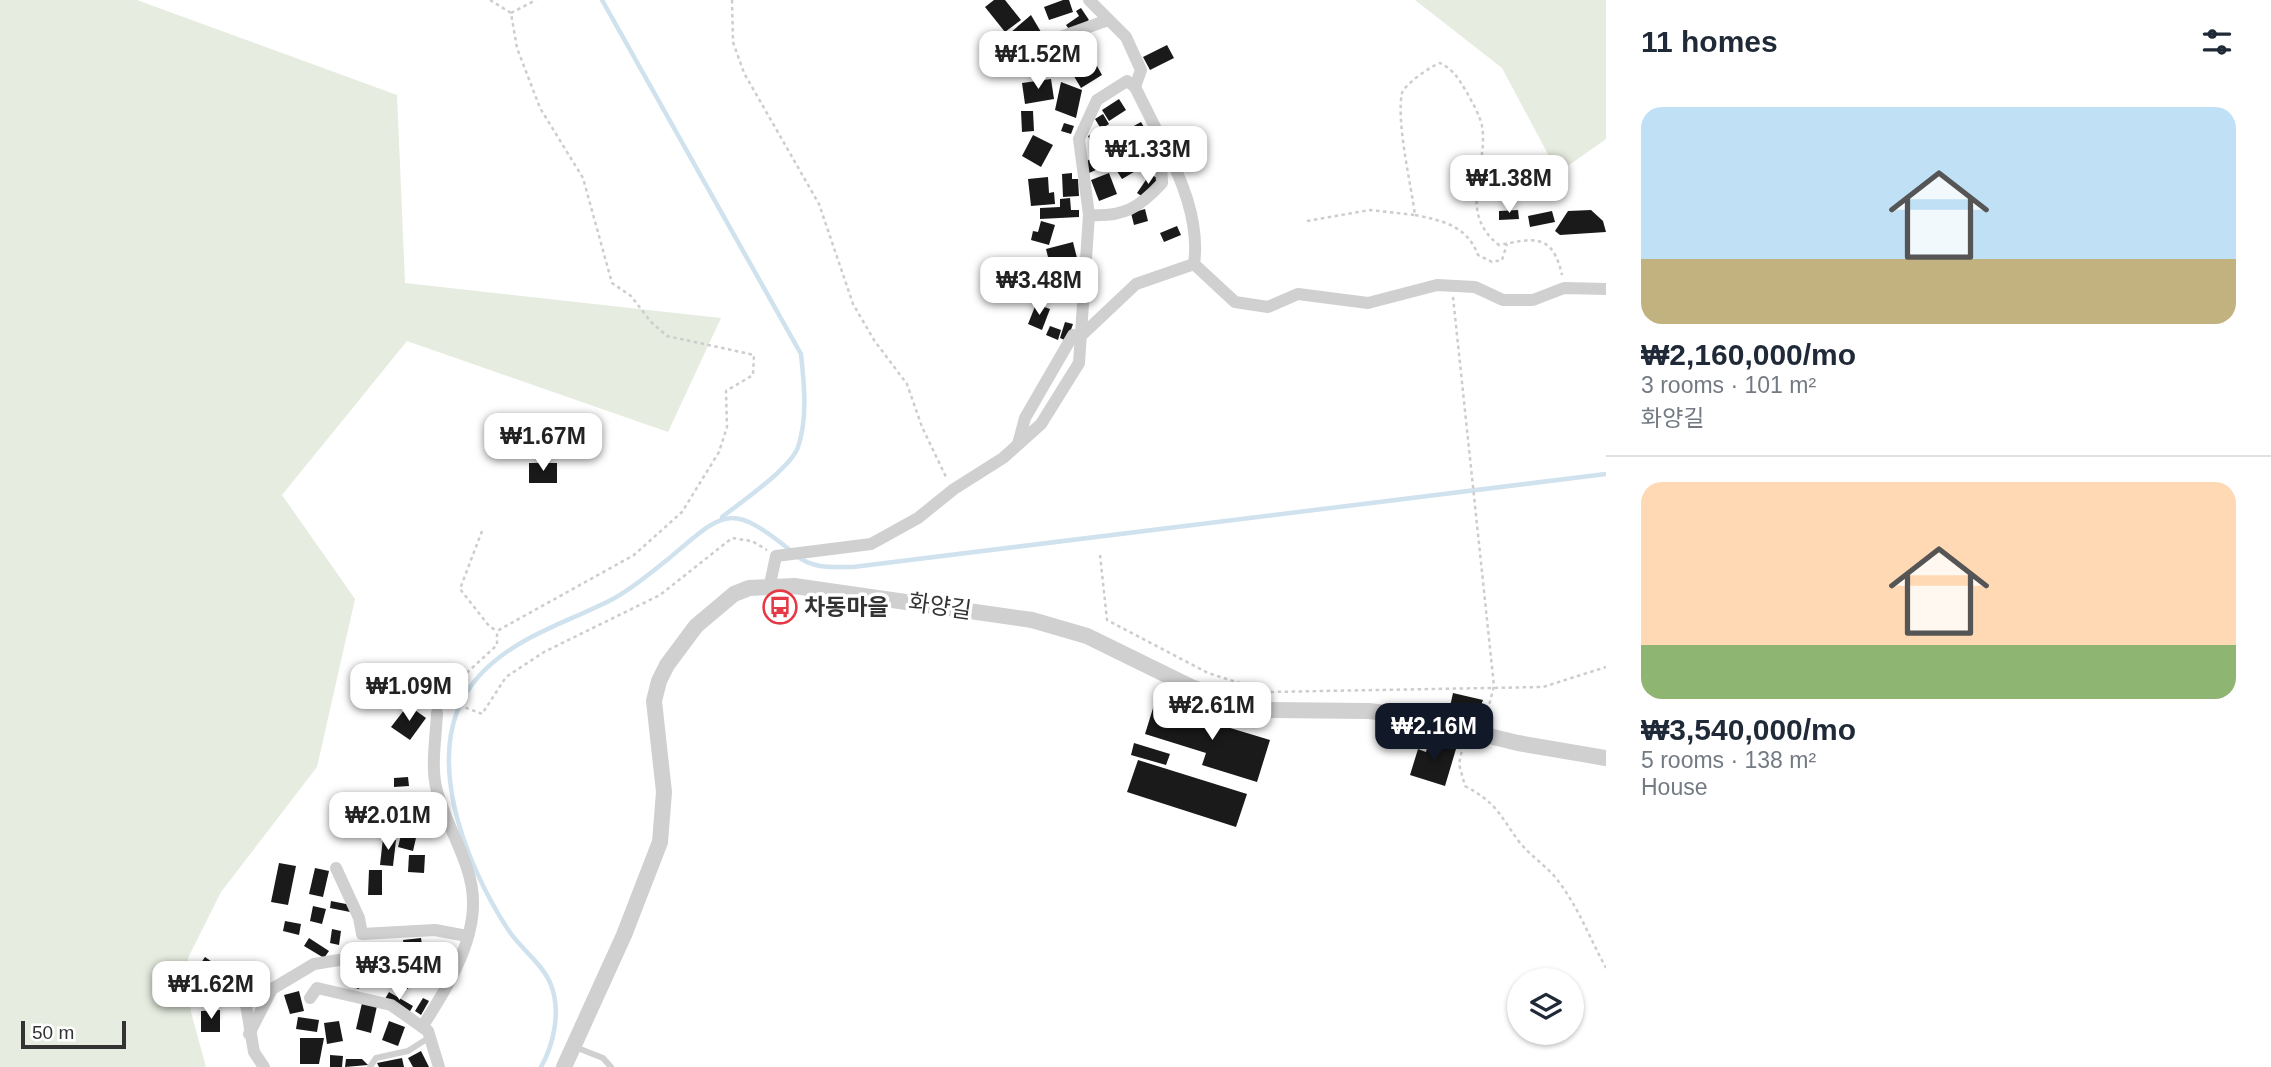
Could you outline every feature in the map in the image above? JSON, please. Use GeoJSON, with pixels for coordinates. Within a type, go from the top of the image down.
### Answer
{"type":"FeatureCollection","features":[{"type":"Feature","properties":{"kind":"street"},"geometry":{"type":"LineString","coordinates":[[1089,0],[1126,37],[1141,70],[1135,87]]}},
{"type":"Feature","properties":{"kind":"street"},"geometry":{"type":"LineString","coordinates":[[1058,38],[1108,20]]}},
{"type":"Feature","properties":{"kind":"street"},"geometry":{"type":"LineString","coordinates":[[770,584],[779,555],[871,544],[918,518],[954,489],[1003,458],[1041,424],[1079,363],[1089,215],[1079,139],[1087,116],[1097,100],[1127,80],[1135,87],[1187,199],[1198,239],[1194,264]]}},
{"type":"Feature","properties":{"kind":"street"},"geometry":{"type":"LineString","coordinates":[[1089,215],[1111,216],[1143,204],[1162,183],[1160,137]]}},
{"type":"Feature","properties":{"kind":"street"},"geometry":{"type":"LineString","coordinates":[[1018,444],[1025,418],[1073,335],[1082,335],[1136,284],[1194,264]]}},
{"type":"Feature","properties":{"kind":"street"},"geometry":{"type":"LineString","coordinates":[[1194,264],[1235,302],[1268,307],[1298,294],[1368,303],[1437,285],[1475,287],[1503,300],[1533,300],[1564,288],[1606,289]]}},
{"type":"Feature","properties":{"kind":"street","name":"화양길"},"geometry":{"type":"LineString","coordinates":[[564,1067],[654,863],[660,842],[663,792],[654,701],[659,681],[667,665],[696,626],[719,604],[749,587],[770,584],[1059,626],[1123,652],[1191,687],[1258,710],[1368,711],[1606,758]]}},
{"type":"Feature","properties":{"kind":"street"},"geometry":{"type":"LineString","coordinates":[[426,1032],[467,936],[474,905],[469,875],[436,785],[438,713]]}},
{"type":"Feature","properties":{"kind":"street"},"geometry":{"type":"LineString","coordinates":[[336,868],[359,918],[362,934],[435,930],[467,936]]}},
{"type":"Feature","properties":{"kind":"street"},"geometry":{"type":"LineString","coordinates":[[249,1034],[272,989],[314,964],[370,954],[429,963],[453,971]]}},
{"type":"Feature","properties":{"kind":"street"},"geometry":{"type":"LineString","coordinates":[[243,987],[249,1034],[254,1052],[264,1067]]}},
{"type":"Feature","properties":{"kind":"street"},"geometry":{"type":"LineString","coordinates":[[310,998],[317,988],[391,1004],[426,1032],[439,1067]]}},
{"type":"Feature","properties":{"kind":"lane"},"geometry":{"type":"LineString","coordinates":[[370,1067],[376,1058],[408,1051],[426,1032]]}},
{"type":"Feature","properties":{"kind":"lane"},"geometry":{"type":"LineString","coordinates":[[575,1047],[603,1058],[611,1067]]}},
{"type":"Feature","properties":{"kind":"path"},"geometry":{"type":"LineString","coordinates":[[490,0],[511,13],[517,48],[540,108],[583,178],[612,283],[631,296],[667,336],[754,355],[753,375],[726,391],[727,427],[719,452],[682,512],[634,555],[497,631]]}},
{"type":"Feature","properties":{"kind":"path"},"geometry":{"type":"LineString","coordinates":[[511,13],[536,0]]}},
{"type":"Feature","properties":{"kind":"path"},"geometry":{"type":"LineString","coordinates":[[732,0],[733,42],[744,73],[819,204],[853,304],[874,340],[908,384],[922,427],[954,489]]}},
{"type":"Feature","properties":{"kind":"path"},"geometry":{"type":"LineString","coordinates":[[1415,215],[1402,116],[1402,93],[1405,87],[1440,63],[1453,70],[1476,108],[1482,127],[1476,180],[1478,213],[1489,237],[1499,245],[1528,237],[1541,241],[1555,256],[1564,288]]}},
{"type":"Feature","properties":{"kind":"path"},"geometry":{"type":"LineString","coordinates":[[1307,221],[1370,210],[1415,215],[1461,229],[1473,241],[1478,255],[1492,262],[1502,260],[1508,243]]}},
{"type":"Feature","properties":{"kind":"path"},"geometry":{"type":"LineString","coordinates":[[1451,286],[1494,686],[1459,764],[1465,786],[1479,793],[1506,817],[1518,840],[1554,876],[1575,904],[1606,968]]}},
{"type":"Feature","properties":{"kind":"path"},"geometry":{"type":"LineString","coordinates":[[482,531],[460,589],[489,626],[497,631]]}},
{"type":"Feature","properties":{"kind":"path"},"geometry":{"type":"LineString","coordinates":[[446,700],[482,714],[506,677],[544,652],[660,594],[732,538],[752,541],[779,555]]}},
{"type":"Feature","properties":{"kind":"path"},"geometry":{"type":"LineString","coordinates":[[1100,555],[1107,620],[1208,673],[1268,692],[1542,687],[1606,667]]}},
{"type":"Feature","properties":{"kind":"path"},"geometry":{"type":"LineString","coordinates":[[438,713],[458,681],[497,645],[497,631]]}},
{"type":"Feature","properties":{"kind":"shaded area"},"geometry":{"type":"Polygon","coordinates":[[[0,0],[137,0],[397,95],[405,283],[721,318],[668,432],[407,341],[282,495],[355,599],[317,767],[221,892],[188,958],[191,1012],[206,1067],[0,1067],[0,0]]]}},
{"type":"Feature","properties":{"kind":"shaded area"},"geometry":{"type":"Polygon","coordinates":[[[1415,0],[1606,0],[1606,139],[1558,173],[1502,68],[1415,0]]]}},
{"type":"Feature","properties":{"kind":"building"},"geometry":{"type":"Polygon","coordinates":[[[994,0],[1005,0],[1021,20],[1005,32],[985,7],[994,0]]]}},
{"type":"Feature","properties":{"kind":"building"},"geometry":{"type":"Polygon","coordinates":[[[1069,0],[1073,12],[1049,20],[1044,7],[1069,0]]]}},
{"type":"Feature","properties":{"kind":"building"},"geometry":{"type":"Polygon","coordinates":[[[1081,8],[1089,20],[1071,32],[1066,25],[1079,16],[1076,11],[1081,8]]]}},
{"type":"Feature","properties":{"kind":"building"},"geometry":{"type":"Polygon","coordinates":[[[1031,15],[1041,32],[1022,48],[1010,33],[1031,15]]]}},
{"type":"Feature","properties":{"kind":"building"},"geometry":{"type":"Polygon","coordinates":[[[1167,45],[1174,58],[1150,70],[1143,57],[1167,45]]]}},
{"type":"Feature","properties":{"kind":"building"},"geometry":{"type":"Polygon","coordinates":[[[1091,55],[1102,75],[1081,88],[1069,68],[1091,55]]]}},
{"type":"Feature","properties":{"kind":"building"},"geometry":{"type":"Polygon","coordinates":[[[1051,79],[1054,99],[1025,104],[1022,83],[1051,79]]]}},
{"type":"Feature","properties":{"kind":"building"},"geometry":{"type":"Polygon","coordinates":[[[1061,82],[1082,90],[1076,118],[1055,110],[1061,82]]]}},
{"type":"Feature","properties":{"kind":"building"},"geometry":{"type":"Polygon","coordinates":[[[1119,99],[1126,110],[1109,121],[1102,110],[1119,99]]]}},
{"type":"Feature","properties":{"kind":"building"},"geometry":{"type":"Polygon","coordinates":[[[1021,111],[1033,111],[1034,131],[1022,132],[1021,111]]]}},
{"type":"Feature","properties":{"kind":"building"},"geometry":{"type":"Polygon","coordinates":[[[1103,114],[1109,124],[1101,129],[1095,119],[1103,114]]]}},
{"type":"Feature","properties":{"kind":"building"},"geometry":{"type":"Polygon","coordinates":[[[1141,122],[1152,141],[1144,146],[1132,127],[1141,122]]]}},
{"type":"Feature","properties":{"kind":"building"},"geometry":{"type":"Polygon","coordinates":[[[1064,123],[1074,126],[1071,134],[1061,131],[1064,123]]]}},
{"type":"Feature","properties":{"kind":"building"},"geometry":{"type":"Polygon","coordinates":[[[1120,130],[1127,141],[1113,149],[1106,138],[1120,130]]]}},
{"type":"Feature","properties":{"kind":"building"},"geometry":{"type":"Polygon","coordinates":[[[1098,131],[1104,141],[1093,147],[1088,136],[1098,131]]]}},
{"type":"Feature","properties":{"kind":"building"},"geometry":{"type":"Polygon","coordinates":[[[1033,135],[1053,145],[1041,167],[1022,156],[1033,135]]]}},
{"type":"Feature","properties":{"kind":"building"},"geometry":{"type":"Polygon","coordinates":[[[1150,147],[1159,160],[1149,166],[1140,153],[1150,147]]]}},
{"type":"Feature","properties":{"kind":"building"},"geometry":{"type":"Polygon","coordinates":[[[1109,151],[1114,162],[1089,173],[1084,162],[1109,151]]]}},
{"type":"Feature","properties":{"kind":"building"},"geometry":{"type":"Polygon","coordinates":[[[1135,151],[1144,166],[1122,179],[1113,165],[1135,151]]]}},
{"type":"Feature","properties":{"kind":"building"},"geometry":{"type":"Polygon","coordinates":[[[1488,172],[1517,175],[1515,192],[1486,190],[1488,172]]]}},
{"type":"Feature","properties":{"kind":"building"},"geometry":{"type":"Polygon","coordinates":[[[1072,173],[1072,179],[1078,179],[1079,196],[1063,197],[1062,174],[1072,173]]]}},
{"type":"Feature","properties":{"kind":"building"},"geometry":{"type":"Polygon","coordinates":[[[1109,173],[1117,194],[1099,201],[1091,180],[1109,173]]]}},
{"type":"Feature","properties":{"kind":"building"},"geometry":{"type":"Polygon","coordinates":[[[1150,174],[1159,179],[1146,199],[1137,193],[1150,174]]]}},
{"type":"Feature","properties":{"kind":"building"},"geometry":{"type":"Polygon","coordinates":[[[1048,177],[1049,193],[1054,192],[1055,204],[1031,206],[1028,179],[1048,177]]]}},
{"type":"Feature","properties":{"kind":"building"},"geometry":{"type":"Polygon","coordinates":[[[1070,198],[1071,210],[1079,210],[1079,217],[1040,219],[1040,208],[1060,207],[1060,199],[1070,198]]]}},
{"type":"Feature","properties":{"kind":"building"},"geometry":{"type":"Polygon","coordinates":[[[1145,209],[1148,221],[1134,225],[1131,213],[1145,209]]]}},
{"type":"Feature","properties":{"kind":"building"},"geometry":{"type":"Polygon","coordinates":[[[1518,210],[1519,219],[1499,220],[1499,211],[1518,210]]]}},
{"type":"Feature","properties":{"kind":"building"},"geometry":{"type":"Polygon","coordinates":[[[1591,210],[1603,221],[1606,232],[1560,235],[1555,231],[1568,211],[1591,210]]]}},
{"type":"Feature","properties":{"kind":"building"},"geometry":{"type":"Polygon","coordinates":[[[1552,211],[1555,222],[1530,227],[1528,216],[1552,211]]]}},
{"type":"Feature","properties":{"kind":"building"},"geometry":{"type":"Polygon","coordinates":[[[1041,221],[1055,225],[1049,245],[1031,240],[1033,231],[1038,232],[1041,221]]]}},
{"type":"Feature","properties":{"kind":"building"},"geometry":{"type":"Polygon","coordinates":[[[1177,226],[1181,235],[1164,242],[1160,233],[1177,226]]]}},
{"type":"Feature","properties":{"kind":"building"},"geometry":{"type":"Polygon","coordinates":[[[1073,242],[1077,258],[1050,265],[1046,249],[1073,242]]]}},
{"type":"Feature","properties":{"kind":"building"},"geometry":{"type":"Polygon","coordinates":[[[1069,274],[1072,296],[1039,302],[1035,279],[1069,274]]]}},
{"type":"Feature","properties":{"kind":"building"},"geometry":{"type":"Polygon","coordinates":[[[1036,304],[1050,309],[1042,330],[1028,324],[1036,304]]]}},
{"type":"Feature","properties":{"kind":"building"},"geometry":{"type":"Polygon","coordinates":[[[1065,322],[1073,324],[1067,341],[1060,338],[1065,322]]]}},
{"type":"Feature","properties":{"kind":"building"},"geometry":{"type":"Polygon","coordinates":[[[1050,326],[1061,330],[1058,340],[1046,335],[1050,326]]]}},
{"type":"Feature","properties":{"kind":"building"},"geometry":{"type":"Polygon","coordinates":[[[529,463],[557,463],[557,483],[529,483],[529,463]]]}},
{"type":"Feature","properties":{"kind":"building"},"geometry":{"type":"Polygon","coordinates":[[[1453,693],[1483,700],[1473,726],[1447,720],[1453,693]]]}},
{"type":"Feature","properties":{"kind":"building"},"geometry":{"type":"Polygon","coordinates":[[[408,705],[426,718],[410,740],[391,727],[408,705]]]}},
{"type":"Feature","properties":{"kind":"building"},"geometry":{"type":"Polygon","coordinates":[[[1154,705],[1270,740],[1257,782],[1202,765],[1206,753],[1145,734],[1154,705]]]}},
{"type":"Feature","properties":{"kind":"building"},"geometry":{"type":"Polygon","coordinates":[[[1429,741],[1456,749],[1445,786],[1410,775],[1418,749],[1426,752],[1429,741]]]}},
{"type":"Feature","properties":{"kind":"building"},"geometry":{"type":"Polygon","coordinates":[[[1134,743],[1170,754],[1166,765],[1131,755],[1134,743]]]}},
{"type":"Feature","properties":{"kind":"building"},"geometry":{"type":"Polygon","coordinates":[[[1138,760],[1247,794],[1236,827],[1127,792],[1138,760]]]}},
{"type":"Feature","properties":{"kind":"building"},"geometry":{"type":"Polygon","coordinates":[[[408,777],[409,786],[394,787],[394,778],[408,777]]]}},
{"type":"Feature","properties":{"kind":"building"},"geometry":{"type":"Polygon","coordinates":[[[392,802],[405,813],[391,831],[377,819],[392,802]]]}},
{"type":"Feature","properties":{"kind":"building"},"geometry":{"type":"Polygon","coordinates":[[[401,835],[416,838],[413,851],[398,847],[401,835]]]}},
{"type":"Feature","properties":{"kind":"building"},"geometry":{"type":"Polygon","coordinates":[[[383,838],[396,840],[393,866],[380,865],[383,838]]]}},
{"type":"Feature","properties":{"kind":"building"},"geometry":{"type":"Polygon","coordinates":[[[409,855],[425,855],[424,873],[408,872],[409,855]]]}},
{"type":"Feature","properties":{"kind":"building"},"geometry":{"type":"Polygon","coordinates":[[[279,863],[296,866],[288,905],[271,902],[279,863]]]}},
{"type":"Feature","properties":{"kind":"building"},"geometry":{"type":"Polygon","coordinates":[[[315,868],[329,871],[323,897],[309,894],[315,868]]]}},
{"type":"Feature","properties":{"kind":"building"},"geometry":{"type":"Polygon","coordinates":[[[369,870],[382,870],[382,895],[368,895],[369,870]]]}},
{"type":"Feature","properties":{"kind":"building"},"geometry":{"type":"Polygon","coordinates":[[[331,901],[351,905],[350,912],[330,908],[331,901]]]}},
{"type":"Feature","properties":{"kind":"building"},"geometry":{"type":"Polygon","coordinates":[[[313,906],[326,909],[322,924],[310,921],[313,906]]]}},
{"type":"Feature","properties":{"kind":"building"},"geometry":{"type":"Polygon","coordinates":[[[285,921],[301,924],[299,935],[283,931],[285,921]]]}},
{"type":"Feature","properties":{"kind":"building"},"geometry":{"type":"Polygon","coordinates":[[[332,929],[341,931],[339,945],[330,943],[332,929]]]}},
{"type":"Feature","properties":{"kind":"building"},"geometry":{"type":"Polygon","coordinates":[[[309,938],[329,951],[324,958],[304,946],[309,938]]]}},
{"type":"Feature","properties":{"kind":"building"},"geometry":{"type":"Polygon","coordinates":[[[421,938],[423,951],[405,953],[403,940],[421,938]]]}},
{"type":"Feature","properties":{"kind":"building"},"geometry":{"type":"Polygon","coordinates":[[[436,945],[452,954],[446,965],[430,956],[436,945]]]}},
{"type":"Feature","properties":{"kind":"building"},"geometry":{"type":"Polygon","coordinates":[[[205,957],[218,966],[204,985],[192,976],[205,957]]]}},
{"type":"Feature","properties":{"kind":"building"},"geometry":{"type":"Polygon","coordinates":[[[353,961],[367,965],[359,989],[346,985],[353,961]]]}},
{"type":"Feature","properties":{"kind":"building"},"geometry":{"type":"Polygon","coordinates":[[[393,964],[409,965],[408,989],[392,989],[393,964]]]}},
{"type":"Feature","properties":{"kind":"building"},"geometry":{"type":"Polygon","coordinates":[[[299,991],[304,1011],[290,1014],[284,995],[299,991]]]}},
{"type":"Feature","properties":{"kind":"building"},"geometry":{"type":"Polygon","coordinates":[[[389,992],[413,1006],[409,1013],[385,999],[389,992]]]}},
{"type":"Feature","properties":{"kind":"building"},"geometry":{"type":"Polygon","coordinates":[[[423,998],[429,1001],[421,1015],[415,1011],[423,998]]]}},
{"type":"Feature","properties":{"kind":"building"},"geometry":{"type":"Polygon","coordinates":[[[362,1003],[377,1006],[371,1033],[356,1029],[362,1003]]]}},
{"type":"Feature","properties":{"kind":"building"},"geometry":{"type":"Polygon","coordinates":[[[220,1010],[220,1032],[201,1032],[201,1011],[220,1010]]]}},
{"type":"Feature","properties":{"kind":"building"},"geometry":{"type":"Polygon","coordinates":[[[298,1017],[319,1020],[317,1032],[296,1029],[298,1017]]]}},
{"type":"Feature","properties":{"kind":"building"},"geometry":{"type":"Polygon","coordinates":[[[339,1021],[343,1041],[327,1044],[324,1023],[339,1021]]]}},
{"type":"Feature","properties":{"kind":"building"},"geometry":{"type":"Polygon","coordinates":[[[389,1021],[405,1027],[398,1046],[382,1040],[389,1021]]]}},
{"type":"Feature","properties":{"kind":"building"},"geometry":{"type":"Polygon","coordinates":[[[300,1038],[324,1038],[319,1064],[300,1064],[300,1038]]]}},
{"type":"Feature","properties":{"kind":"building"},"geometry":{"type":"Polygon","coordinates":[[[421,1051],[429,1067],[413,1067],[408,1058],[421,1051]]]}},
{"type":"Feature","properties":{"kind":"building"},"geometry":{"type":"Polygon","coordinates":[[[330,1055],[343,1056],[342,1067],[330,1067],[330,1055]]]}},
{"type":"Feature","properties":{"kind":"building"},"geometry":{"type":"Polygon","coordinates":[[[402,1058],[404,1067],[379,1067],[377,1063],[402,1058]]]}},
{"type":"Feature","properties":{"kind":"building"},"geometry":{"type":"Polygon","coordinates":[[[346,1059],[362,1059],[368,1065],[345,1067],[346,1059]]]}},
{"type":"Feature","properties":{"kind":"waterway"},"geometry":{"type":"LineString","coordinates":[[602,0],[801,354],[804,412],[798,447],[776,475],[722,517]]}},
{"type":"Feature","properties":{"kind":"waterway"},"geometry":{"type":"LineString","coordinates":[[797,556],[816,565],[853,567],[1606,474]]}},
{"type":"Feature","properties":{"kind":"waterway"},"geometry":{"type":"LineString","coordinates":[[541,1067],[555,1027],[554,995],[543,970],[514,938],[492,904],[464,839],[454,804],[449,769],[451,736],[460,704],[479,676],[508,651],[541,632],[619,596],[714,523],[739,519],[769,534],[790,550]]}},
{"type":"Feature","properties":{"kind":"place","name":"차동마을"},"geometry":{"type":"Point","coordinates":[780,607]}}]}
